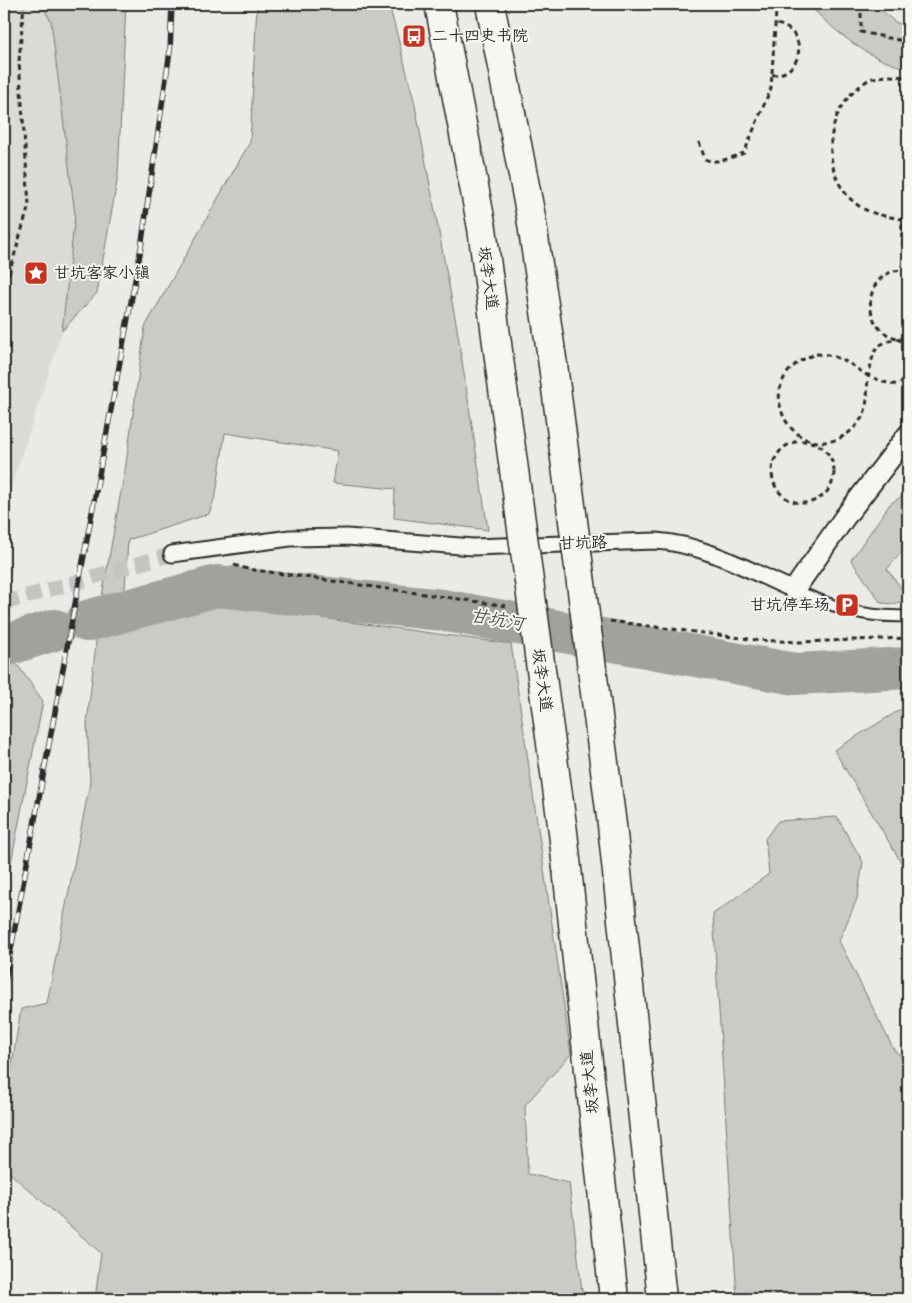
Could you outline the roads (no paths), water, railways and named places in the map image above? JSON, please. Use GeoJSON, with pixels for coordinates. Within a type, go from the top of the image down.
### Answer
{"type":"FeatureCollection","features":[{"type":"Feature","properties":{"kind":"main road","name":"坂李大道"},"geometry":{"type":"LineString","coordinates":[[439,4],[482,228],[563,832],[614,1299]]}},
{"type":"Feature","properties":{"kind":"main road"},"geometry":{"type":"LineString","coordinates":[[490,4],[531,217],[553,365],[612,825],[662,1299]]}},
{"type":"Feature","properties":{"kind":"street"},"geometry":{"type":"LineString","coordinates":[[794,590],[845,517],[908,435]]}},
{"type":"Feature","properties":{"kind":"street","name":"甘坑路"},"geometry":{"type":"LineString","coordinates":[[172,554],[290,538],[346,537],[473,547],[656,541],[677,542],[697,548],[794,590]]}},
{"type":"Feature","properties":{"kind":"lane"},"geometry":{"type":"LineString","coordinates":[[794,590],[849,612],[879,616],[908,616]]}},
{"type":"Feature","properties":{"kind":"waterway","name":"甘坑河"},"geometry":{"type":"LineString","coordinates":[[87,621],[217,586],[442,610],[795,674],[908,668]]}},
{"type":"Feature","properties":{"kind":"waterway","name":"甘坑河"},"geometry":{"type":"LineString","coordinates":[[4,646],[54,630]]}},
{"type":"Feature","properties":{"kind":"tunnel"},"geometry":{"type":"LineString","coordinates":[[4,603],[172,554]]}},
{"type":"Feature","properties":{"kind":"railway"},"geometry":{"type":"LineString","coordinates":[[4,987],[141,248],[170,51],[172,4]]}},
{"type":"Feature","properties":{"kind":"place","name":"二十四史书院"},"geometry":{"type":"Point","coordinates":[414,36]}},
{"type":"Feature","properties":{"kind":"place","name":"甘坑客家小镇"},"geometry":{"type":"Point","coordinates":[36,273]}},
{"type":"Feature","properties":{"kind":"place","name":"甘坑停车场"},"geometry":{"type":"Point","coordinates":[847,605]}}]}
